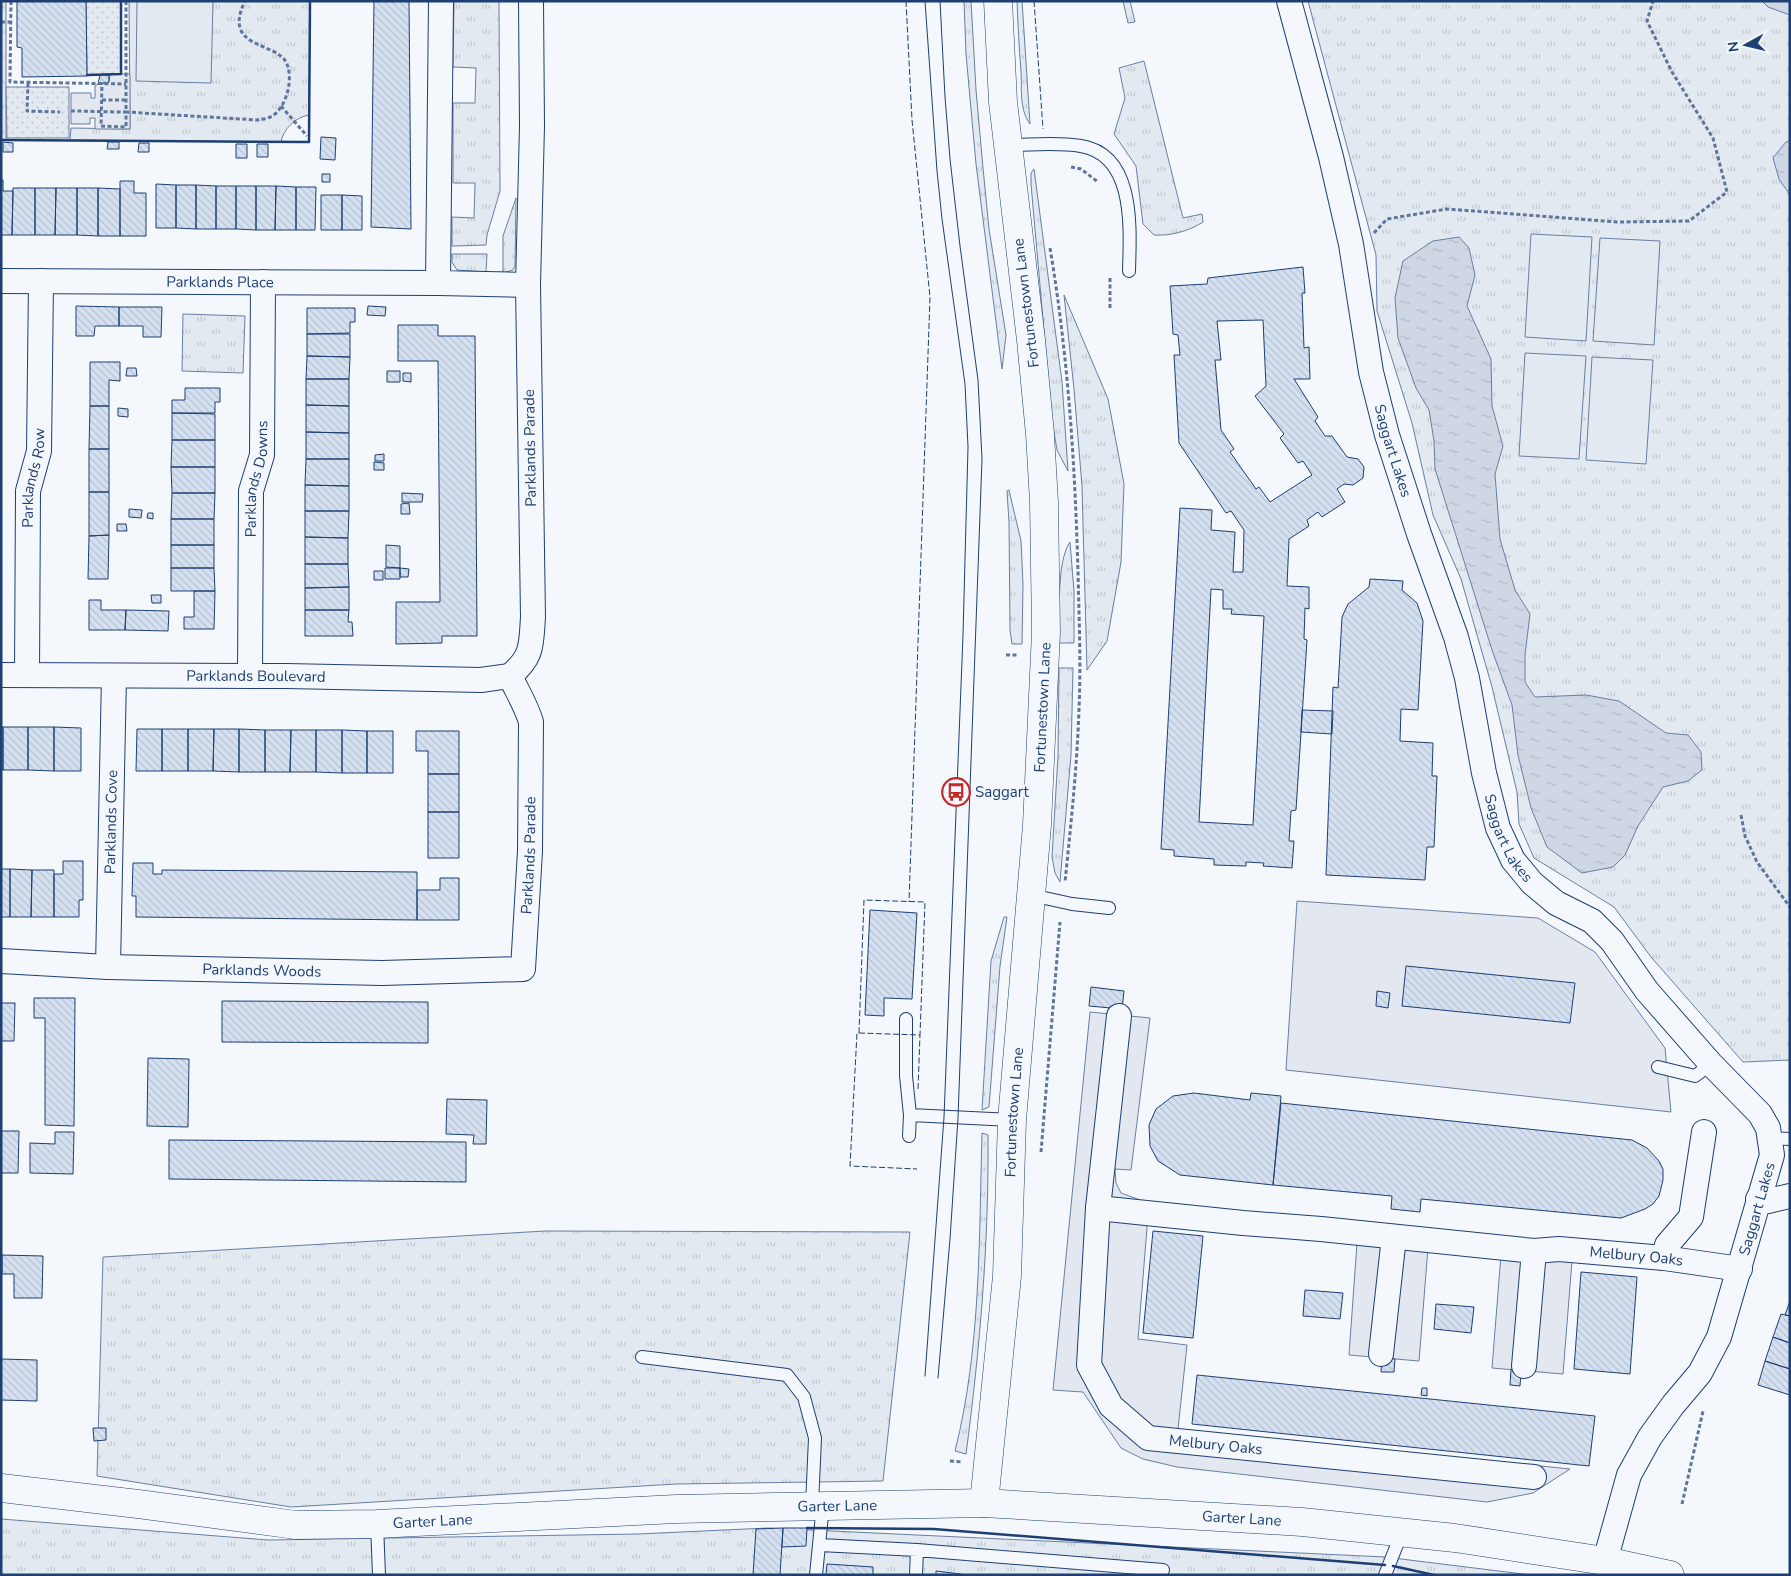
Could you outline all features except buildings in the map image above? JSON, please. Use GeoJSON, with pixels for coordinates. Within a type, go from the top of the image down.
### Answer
{"type":"FeatureCollection","features":[{"type":"Feature","properties":{"kind":"street"},"geometry":{"type":"LineString","coordinates":[[441,1],[438,284],[528,285]]}},
{"type":"Feature","properties":{"kind":"street","name":"Parklands Parade"},"geometry":{"type":"LineString","coordinates":[[523,969],[530,851],[532,722],[527,708],[518,696],[510,676],[524,663],[531,643],[533,617],[528,285],[532,126],[531,1]]}},
{"type":"Feature","properties":{"kind":"street","name":"Fortunestown Lane"},"geometry":{"type":"LineString","coordinates":[[984,1503],[1007,1276],[1012,1120],[1038,815],[1046,655],[1044,502],[1040,434],[1003,102],[998,1]]}},
{"type":"Feature","properties":{"kind":"street","name":"Saggart Lakes"},"geometry":{"type":"LineString","coordinates":[[1289,1],[1331,157],[1351,244],[1371,372],[1387,435],[1419,534],[1456,637],[1467,678],[1484,773],[1498,828],[1513,860],[1532,883],[1556,902],[1592,921],[1612,940],[1647,991],[1710,1064],[1760,1114],[1768,1128],[1780,1139],[1772,1155],[1758,1199],[1740,1269],[1719,1337],[1700,1373],[1673,1405],[1650,1437],[1629,1475],[1604,1560]]}},
{"type":"Feature","properties":{"kind":"street","name":"Parklands Place"},"geometry":{"type":"LineString","coordinates":[[1,281],[438,284]]}},
{"type":"Feature","properties":{"kind":"street","name":"Parklands Row"},"geometry":{"type":"LineString","coordinates":[[27,675],[28,491],[39,451],[42,281]]}},
{"type":"Feature","properties":{"kind":"street","name":"Parklands Downs"},"geometry":{"type":"LineString","coordinates":[[250,676],[251,491],[262,455],[263,282]]}},
{"type":"Feature","properties":{"kind":"street","name":"Parklands Boulevard"},"geometry":{"type":"LineString","coordinates":[[1,675],[286,676],[481,680],[510,676]]}},
{"type":"Feature","properties":{"kind":"street","name":"Parklands Cove"},"geometry":{"type":"LineString","coordinates":[[108,967],[114,676]]}},
{"type":"Feature","properties":{"kind":"street","name":"Parklands Woods"},"geometry":{"type":"LineString","coordinates":[[1,961],[108,967],[382,973],[523,969]]}},
{"type":"Feature","properties":{"kind":"street","name":"Melbury Oaks"},"geometry":{"type":"LineString","coordinates":[[1119,1016],[1098,1208],[1089,1365],[1111,1406],[1148,1438],[1534,1477]]}},
{"type":"Feature","properties":{"kind":"street"},"geometry":{"type":"LineString","coordinates":[[1664,1258],[1667,1245],[1691,1217],[1704,1132]]}},
{"type":"Feature","properties":{"kind":"street"},"geometry":{"type":"LineString","coordinates":[[1758,1199],[1768,1201],[1790,1196]]}},
{"type":"Feature","properties":{"kind":"street","name":"Melbury Oaks"},"geometry":{"type":"LineString","coordinates":[[1098,1208],[1534,1251],[1559,1249],[1664,1258],[1740,1269]]}},
{"type":"Feature","properties":{"kind":"street"},"geometry":{"type":"LineString","coordinates":[[1381,1354],[1394,1237]]}},
{"type":"Feature","properties":{"kind":"street"},"geometry":{"type":"LineString","coordinates":[[1524,1366],[1534,1251]]}},
{"type":"Feature","properties":{"kind":"street","name":"Garter Lane"},"geometry":{"type":"LineString","coordinates":[[1,1488],[296,1525],[377,1524],[676,1509],[984,1503],[1302,1522],[1402,1532],[1604,1560],[1670,1575]]}},
{"type":"Feature","properties":{"kind":"lane"},"geometry":{"type":"LineString","coordinates":[[1008,145],[1082,146],[1108,160],[1117,171],[1126,199],[1130,226],[1129,271]]}},
{"type":"Feature","properties":{"kind":"lane"},"geometry":{"type":"LineString","coordinates":[[1031,895],[1072,904],[1109,908]]}},
{"type":"Feature","properties":{"kind":"lane"},"geometry":{"type":"LineString","coordinates":[[906,1019],[906,1076],[910,1115],[909,1136]]}},
{"type":"Feature","properties":{"kind":"lane"},"geometry":{"type":"LineString","coordinates":[[1658,1067],[1695,1076],[1710,1064]]}},
{"type":"Feature","properties":{"kind":"lane"},"geometry":{"type":"LineString","coordinates":[[910,1115],[1012,1120]]}},
{"type":"Feature","properties":{"kind":"lane"},"geometry":{"type":"LineString","coordinates":[[642,1357],[788,1375],[804,1397],[815,1438],[820,1545],[816,1575]]}},
{"type":"Feature","properties":{"kind":"lane"},"geometry":{"type":"LineString","coordinates":[[377,1524],[379,1575]]}},
{"type":"Feature","properties":{"kind":"lane"},"geometry":{"type":"LineString","coordinates":[[1385,1575],[1402,1532]]}},
{"type":"Feature","properties":{"kind":"lane"},"geometry":{"type":"LineString","coordinates":[[820,1545],[917,1550],[1163,1570]]}},
{"type":"Feature","properties":{"kind":"lane"},"geometry":{"type":"LineString","coordinates":[[916,1575],[917,1550]]}},
{"type":"Feature","properties":{"kind":"path"},"geometry":{"type":"LineString","coordinates":[[11,1],[10,82],[126,84]]}},
{"type":"Feature","properties":{"kind":"path"},"geometry":{"type":"LineString","coordinates":[[102,84],[101,126],[126,127],[126,1]]}},
{"type":"Feature","properties":{"kind":"path"},"geometry":{"type":"LineString","coordinates":[[71,111],[126,112],[257,120],[266,119],[275,114],[286,96],[289,74],[287,64],[280,56],[252,43],[244,36],[240,17],[245,1]]}},
{"type":"Feature","properties":{"kind":"path"},"geometry":{"type":"LineString","coordinates":[[1351,244],[1368,240],[1387,219],[1447,209],[1618,222],[1689,221],[1727,192],[1713,138],[1672,72],[1647,21],[1653,1]]}},
{"type":"Feature","properties":{"kind":"path"},"geometry":{"type":"LineString","coordinates":[[1,22],[10,22]]}},
{"type":"Feature","properties":{"kind":"path"},"geometry":{"type":"LineString","coordinates":[[28,82],[27,111],[60,112]]}},
{"type":"Feature","properties":{"kind":"path"},"geometry":{"type":"LineString","coordinates":[[102,100],[126,100]]}},
{"type":"Feature","properties":{"kind":"path"},"geometry":{"type":"LineString","coordinates":[[281,106],[307,136]]}},
{"type":"Feature","properties":{"kind":"path"},"geometry":{"type":"LineString","coordinates":[[1062,166],[1081,169],[1091,175],[1102,189]]}},
{"type":"Feature","properties":{"kind":"path"},"geometry":{"type":"LineString","coordinates":[[1110,272],[1110,310]]}},
{"type":"Feature","properties":{"kind":"path"},"geometry":{"type":"LineString","coordinates":[[1741,815],[1744,836],[1757,862],[1790,907]]}},
{"type":"Feature","properties":{"kind":"green space"},"geometry":{"type":"Polygon","coordinates":[[[1,1],[6,1],[6,140],[1,140],[1,1]]]}},
{"type":"Feature","properties":{"kind":"green space"},"geometry":{"type":"Polygon","coordinates":[[[86,1],[121,1],[121,74],[87,75],[86,1]]]}},
{"type":"Feature","properties":{"kind":"green space"},"geometry":{"type":"Polygon","coordinates":[[[129,1],[310,1],[309,115],[299,118],[291,124],[284,133],[281,142],[70,140],[71,128],[130,129],[129,1]]]}},
{"type":"Feature","properties":{"kind":"green space"},"geometry":{"type":"Polygon","coordinates":[[[137,1],[213,1],[211,83],[136,81],[137,1]]]}},
{"type":"Feature","properties":{"kind":"green space"},"geometry":{"type":"Polygon","coordinates":[[[454,1],[499,1],[500,191],[487,235],[486,245],[452,246],[452,217],[474,218],[475,183],[453,183],[453,103],[475,103],[476,68],[453,67],[454,1]]]}},
{"type":"Feature","properties":{"kind":"green space"},"geometry":{"type":"Polygon","coordinates":[[[964,1],[971,1],[976,90],[989,229],[1006,335],[1002,369],[976,164],[966,54],[964,1]]]}},
{"type":"Feature","properties":{"kind":"green space"},"geometry":{"type":"Polygon","coordinates":[[[1017,1],[1022,1],[1030,124],[1024,112],[1022,99],[1017,1]]]}},
{"type":"Feature","properties":{"kind":"green space"},"geometry":{"type":"Polygon","coordinates":[[[1123,1],[1130,1],[1135,22],[1128,23],[1123,1]]]}},
{"type":"Feature","properties":{"kind":"green space"},"geometry":{"type":"Polygon","coordinates":[[[1308,1],[1790,1],[1790,1060],[1743,1062],[1651,957],[1614,907],[1534,858],[1519,824],[1517,792],[1492,687],[1461,579],[1433,515],[1412,423],[1377,311],[1376,255],[1308,1]]]}},
{"type":"Feature","properties":{"kind":"green space"},"geometry":{"type":"Polygon","coordinates":[[[1144,61],[1183,218],[1202,214],[1203,222],[1173,234],[1154,235],[1143,224],[1136,166],[1114,134],[1125,98],[1119,68],[1144,61]]]}},
{"type":"Feature","properties":{"kind":"green space"},"geometry":{"type":"Polygon","coordinates":[[[6,87],[69,87],[69,138],[7,138],[6,87]]]}},
{"type":"Feature","properties":{"kind":"green space"},"geometry":{"type":"Polygon","coordinates":[[[1034,169],[1062,382],[1068,471],[1057,450],[1052,421],[1031,184],[1031,173],[1034,169]]]}},
{"type":"Feature","properties":{"kind":"green space"},"geometry":{"type":"Polygon","coordinates":[[[516,198],[515,266],[513,270],[503,273],[503,236],[516,198]]]}},
{"type":"Feature","properties":{"kind":"green space"},"geometry":{"type":"Polygon","coordinates":[[[1531,234],[1592,237],[1586,341],[1525,337],[1531,234]]]}},
{"type":"Feature","properties":{"kind":"green space"},"geometry":{"type":"Polygon","coordinates":[[[1600,238],[1660,241],[1654,345],[1593,341],[1600,238]]]}},
{"type":"Feature","properties":{"kind":"green space"},"geometry":{"type":"Polygon","coordinates":[[[452,254],[487,254],[486,272],[457,270],[452,262],[452,254]]]}},
{"type":"Feature","properties":{"kind":"green space"},"geometry":{"type":"Polygon","coordinates":[[[1064,295],[1108,399],[1124,484],[1121,562],[1107,641],[1087,670],[1082,486],[1064,295]]]}},
{"type":"Feature","properties":{"kind":"green space"},"geometry":{"type":"Polygon","coordinates":[[[183,314],[245,316],[243,373],[182,371],[183,314]]]}},
{"type":"Feature","properties":{"kind":"green space"},"geometry":{"type":"Polygon","coordinates":[[[1525,353],[1586,356],[1579,459],[1519,456],[1525,353]]]}},
{"type":"Feature","properties":{"kind":"green space"},"geometry":{"type":"Polygon","coordinates":[[[1592,357],[1653,360],[1646,464],[1586,460],[1592,357]]]}},
{"type":"Feature","properties":{"kind":"green space"},"geometry":{"type":"Polygon","coordinates":[[[1009,490],[1021,541],[1023,584],[1022,644],[1012,644],[1010,630],[1007,491],[1009,490]]]}},
{"type":"Feature","properties":{"kind":"green space"},"geometry":{"type":"Polygon","coordinates":[[[1070,542],[1074,591],[1074,643],[1059,643],[1061,576],[1066,551],[1070,542]]]}},
{"type":"Feature","properties":{"kind":"green space"},"geometry":{"type":"Polygon","coordinates":[[[1059,668],[1073,668],[1071,755],[1060,882],[1055,873],[1052,857],[1058,756],[1059,668]]]}},
{"type":"Feature","properties":{"kind":"green space"},"geometry":{"type":"Polygon","coordinates":[[[1004,917],[1007,917],[1000,966],[989,1107],[982,1110],[991,961],[1004,917]]]}},
{"type":"Feature","properties":{"kind":"green space"},"geometry":{"type":"Polygon","coordinates":[[[982,1133],[988,1135],[987,1215],[979,1335],[966,1454],[955,1451],[964,1412],[974,1333],[979,1253],[982,1133]]]}},
{"type":"Feature","properties":{"kind":"green space"},"geometry":{"type":"Polygon","coordinates":[[[545,1231],[910,1232],[883,1481],[676,1484],[291,1507],[97,1476],[103,1257],[545,1231]]]}},
{"type":"Feature","properties":{"kind":"green space"},"geometry":{"type":"Polygon","coordinates":[[[1,1519],[268,1540],[638,1534],[768,1528],[1385,1557],[1531,1575],[1,1575],[1,1519]]]}},
{"type":"Feature","properties":{"kind":"shaded area"},"geometry":{"type":"Polygon","coordinates":[[[110,74],[130,74],[130,129],[95,129],[95,118],[90,118],[90,124],[71,124],[71,93],[91,93],[91,98],[95,98],[95,86],[109,82],[110,74]]]}},
{"type":"Feature","properties":{"kind":"shaded area"},"geometry":{"type":"Polygon","coordinates":[[[1297,901],[1538,918],[1595,952],[1665,1048],[1671,1112],[1286,1070],[1297,901]]]}},
{"type":"Feature","properties":{"kind":"shaded area"},"geometry":{"type":"Polygon","coordinates":[[[1090,1012],[1150,1018],[1131,1170],[1115,1169],[1116,1183],[1121,1193],[1140,1200],[1147,1228],[1138,1339],[1187,1345],[1178,1429],[1570,1469],[1533,1493],[1487,1502],[1177,1467],[1143,1459],[1121,1448],[1083,1392],[1053,1390],[1090,1012]]]}},
{"type":"Feature","properties":{"kind":"shaded area"},"geometry":{"type":"Polygon","coordinates":[[[1357,1243],[1428,1248],[1419,1361],[1349,1355],[1357,1243]]]}},
{"type":"Feature","properties":{"kind":"shaded area"},"geometry":{"type":"Polygon","coordinates":[[[1501,1255],[1572,1261],[1563,1374],[1492,1368],[1501,1255]]]}},
{"type":"Feature","properties":{"kind":"water"},"geometry":{"type":"Polygon","coordinates":[[[1762,1],[1790,1],[1790,15],[1768,7],[1762,1]]]}},
{"type":"Feature","properties":{"kind":"water"},"geometry":{"type":"Polygon","coordinates":[[[1790,141],[1790,195],[1779,179],[1773,158],[1786,142],[1790,141]]]}},
{"type":"Feature","properties":{"kind":"water"},"geometry":{"type":"Polygon","coordinates":[[[1459,237],[1469,248],[1475,275],[1467,306],[1491,359],[1492,406],[1503,446],[1495,474],[1500,539],[1515,590],[1530,614],[1525,655],[1525,682],[1535,697],[1586,695],[1619,701],[1666,733],[1688,735],[1701,752],[1702,770],[1688,781],[1663,787],[1638,826],[1625,855],[1613,867],[1582,873],[1547,847],[1531,808],[1518,755],[1512,705],[1492,650],[1435,469],[1434,441],[1429,410],[1416,388],[1398,338],[1395,298],[1403,261],[1433,241],[1459,237]]]}},
{"type":"Feature","properties":{"kind":"tram line"},"geometry":{"type":"LineString","coordinates":[[925,1],[937,171],[965,384],[968,447],[963,635],[944,1117],[925,1376]]}},
{"type":"Feature","properties":{"kind":"tram line"},"geometry":{"type":"LineString","coordinates":[[938,1378],[958,1118],[982,459],[978,380],[950,159],[940,1]]}},
{"type":"Feature","properties":{"kind":"fence"},"geometry":{"type":"LineString","coordinates":[[906,1],[912,120],[930,297],[909,902]]}},
{"type":"Feature","properties":{"kind":"fence"},"geometry":{"type":"LineString","coordinates":[[1034,1],[1043,129]]}},
{"type":"Feature","properties":{"kind":"fence"},"geometry":{"type":"LineString","coordinates":[[859,1033],[920,1035],[925,902],[864,900],[859,1033],[857,1033],[850,1166],[917,1169]]}},
{"type":"Feature","properties":{"kind":"fence"},"geometry":{"type":"LineString","coordinates":[[918,1089],[920,1035]]}},
{"type":"Feature","properties":{"kind":"wall"},"geometry":{"type":"LineString","coordinates":[[87,75],[121,74],[121,1]]}},
{"type":"Feature","properties":{"kind":"wall"},"geometry":{"type":"LineString","coordinates":[[1,140],[309,142],[310,1]]}},
{"type":"Feature","properties":{"kind":"wall"},"geometry":{"type":"LineString","coordinates":[[807,1528],[934,1529],[1385,1565]]}},
{"type":"Feature","properties":{"kind":"wall"},"geometry":{"type":"LineString","coordinates":[[1393,1566],[1434,1575]]}},
{"type":"Feature","properties":{"kind":"place","name":"Saggart"},"geometry":{"type":"Point","coordinates":[956,792]}}]}
